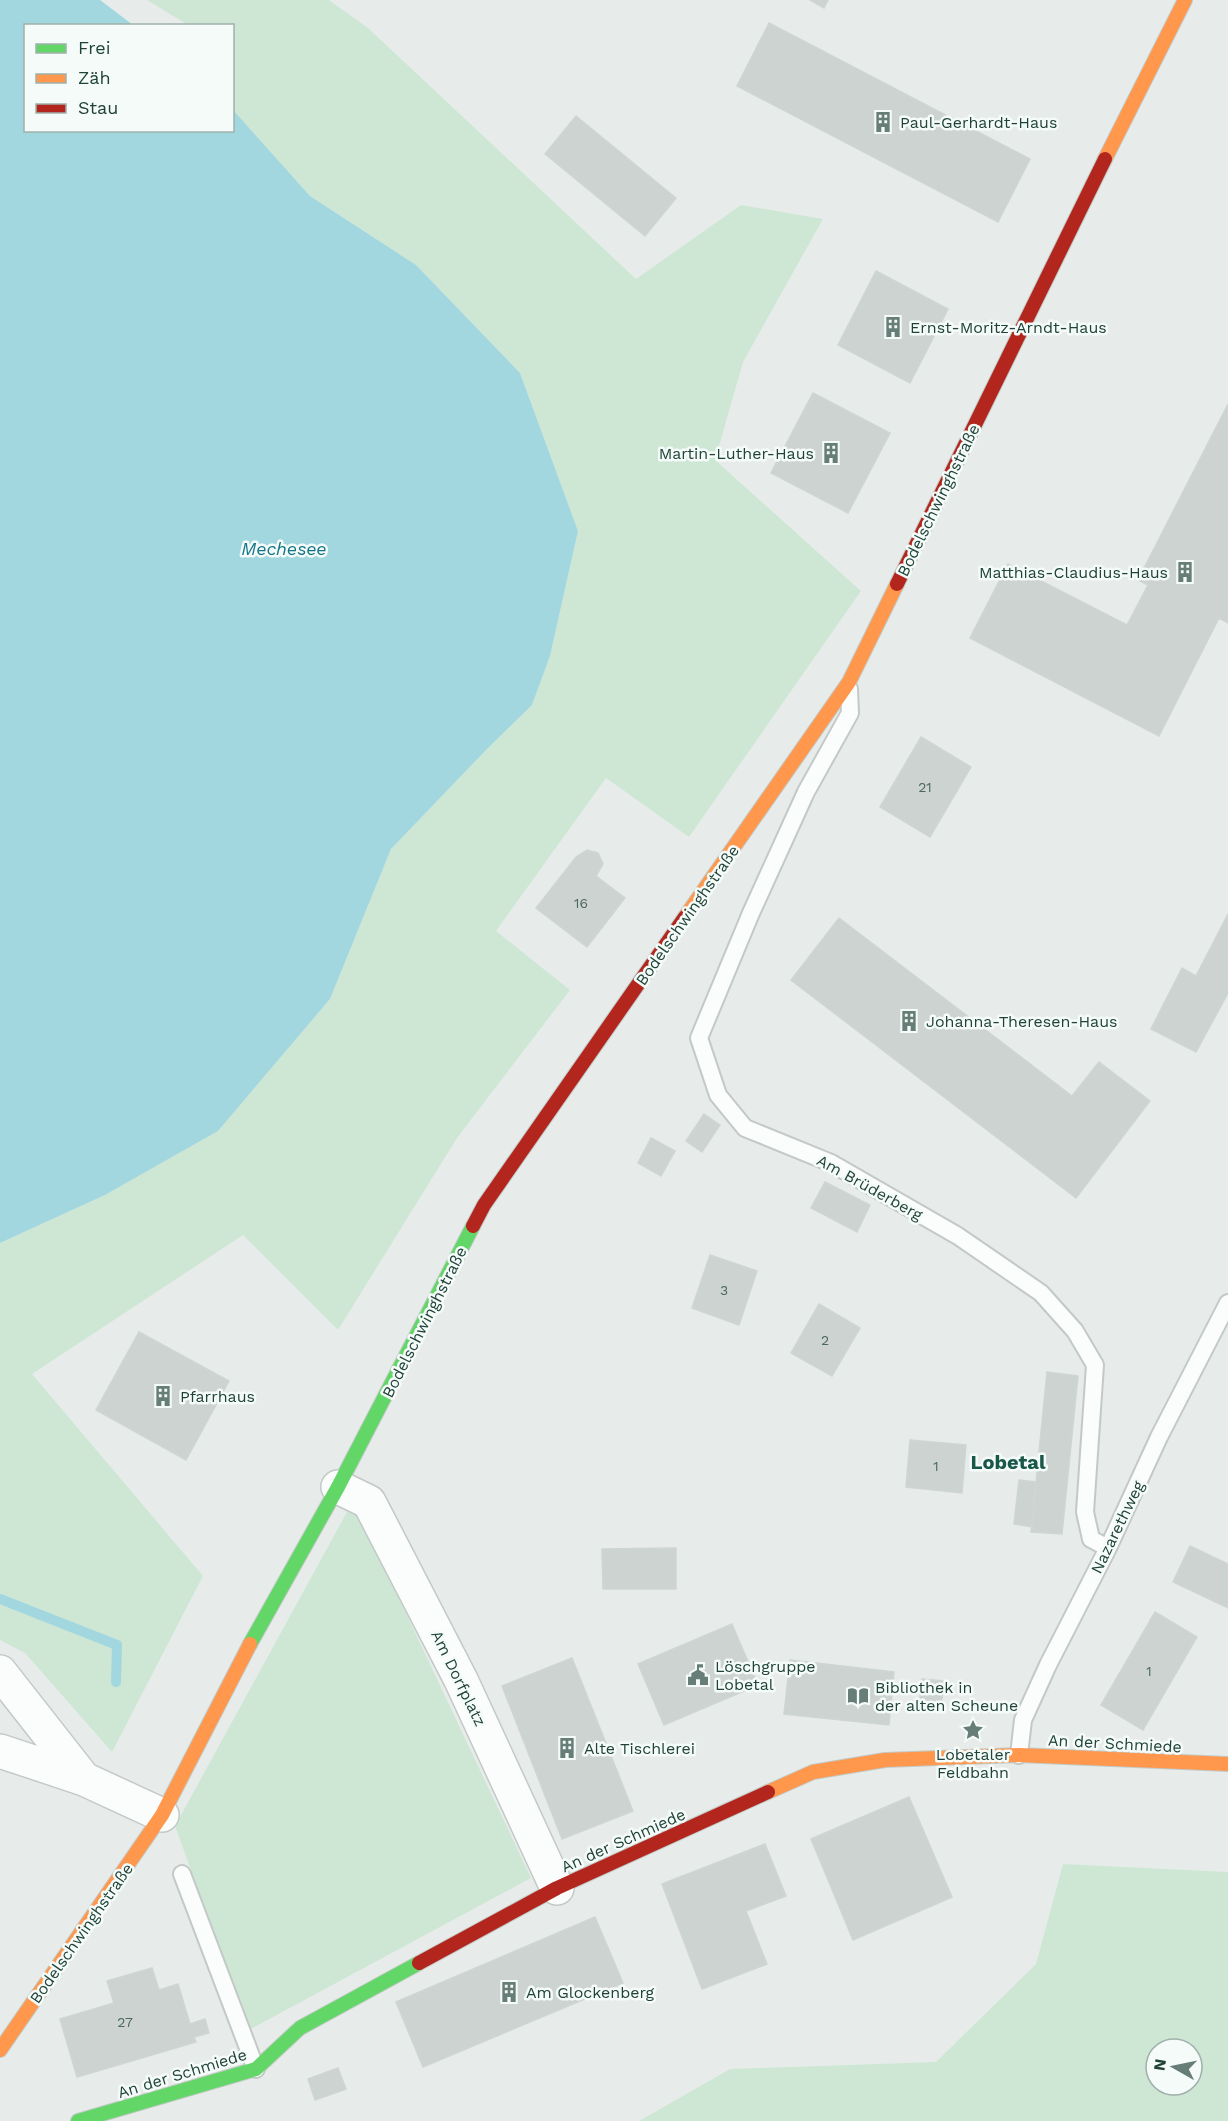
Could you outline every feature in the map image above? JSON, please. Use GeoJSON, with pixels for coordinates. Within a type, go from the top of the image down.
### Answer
{"type":"FeatureCollection","features":[{"type":"Feature","properties":{"kind":"street","name":"Bodelschwinghstraße"},"geometry":{"type":"LineString","coordinates":[[0,2050],[162,1815],[251,1642],[338,1486],[484,1205],[849,682],[1185,0]]}},
{"type":"Feature","properties":{"kind":"street","name":"Am Dorfplatz"},"geometry":{"type":"LineString","coordinates":[[338,1486],[369,1502],[461,1680],[557,1888]]}},
{"type":"Feature","properties":{"kind":"street"},"geometry":{"type":"LineString","coordinates":[[0,1672],[84,1779]]}},
{"type":"Feature","properties":{"kind":"street"},"geometry":{"type":"LineString","coordinates":[[0,1751],[84,1779],[162,1815]]}},
{"type":"Feature","properties":{"kind":"street","name":"An der Schmiede"},"geometry":{"type":"LineString","coordinates":[[78,2121],[256,2069],[300,2028],[557,1888],[813,1772],[885,1760],[1019,1755],[1228,1764]]}},
{"type":"Feature","properties":{"kind":"lane","name":"Am Brüderberg"},"geometry":{"type":"LineString","coordinates":[[849,682],[850,713],[806,792],[751,913],[699,1038],[718,1095],[745,1128],[831,1163],[958,1236],[1041,1293],[1075,1330],[1095,1365],[1085,1512],[1091,1539],[1108,1548]]}},
{"type":"Feature","properties":{"kind":"lane","name":"Nazarethweg"},"geometry":{"type":"LineString","coordinates":[[1019,1755],[1023,1720],[1048,1665],[1228,1303]]}},
{"type":"Feature","properties":{"kind":"lane"},"geometry":{"type":"LineString","coordinates":[[182,1874],[256,2069]]}},
{"type":"Feature","properties":{"kind":"green space"},"geometry":{"type":"Polygon","coordinates":[[[147,0],[329,0],[368,28],[636,279],[741,205],[823,219],[743,362],[715,460],[861,591],[689,837],[606,778],[496,931],[570,990],[457,1138],[338,1330],[243,1235],[32,1374],[203,1576],[112,1752],[25,1653],[0,1640],[0,1243],[105,1195],[218,1131],[330,999],[391,849],[532,705],[550,656],[578,531],[520,373],[416,265],[310,196],[234,112],[234,24],[186,24],[147,0]]]}},
{"type":"Feature","properties":{"kind":"green space"},"geometry":{"type":"Polygon","coordinates":[[[353,1501],[531,1878],[249,2030],[175,1826],[353,1501]]]}},
{"type":"Feature","properties":{"kind":"green space"},"geometry":{"type":"Polygon","coordinates":[[[1063,1864],[1228,1872],[1228,2121],[639,2121],[730,2069],[936,2062],[1036,1964],[1063,1864]]]}},
{"type":"Feature","properties":{"kind":"water","name":"Mechesee"},"geometry":{"type":"Polygon","coordinates":[[[0,0],[100,0],[132,24],[24,24],[24,132],[234,132],[234,111],[310,196],[416,265],[520,373],[578,531],[550,656],[532,705],[391,849],[330,999],[218,1131],[105,1195],[0,1243],[0,0]]]}},
{"type":"Feature","properties":{"kind":"building"},"geometry":{"type":"Polygon","coordinates":[[[810,0],[828,0],[824,8],[810,0]]]}},
{"type":"Feature","properties":{"kind":"building","name":"Paul-Gerhardt-Haus"},"geometry":{"type":"Polygon","coordinates":[[[769,23],[1030,159],[998,222],[737,86],[769,23]]]}},
{"type":"Feature","properties":{"kind":"building"},"geometry":{"type":"Polygon","coordinates":[[[576,116],[676,198],[645,236],[545,154],[576,116]]]}},
{"type":"Feature","properties":{"kind":"building","name":"Ernst-Moritz-Arndt-Haus"},"geometry":{"type":"Polygon","coordinates":[[[876,271],[948,309],[910,383],[838,345],[876,271]]]}},
{"type":"Feature","properties":{"kind":"building","name":"Martin-Luther-Haus"},"geometry":{"type":"Polygon","coordinates":[[[813,393],[890,433],[848,513],[771,473],[813,393]]]}},
{"type":"Feature","properties":{"kind":"building","name":"Matthias-Claudius-Haus"},"geometry":{"type":"Polygon","coordinates":[[[1228,404],[1228,623],[1219,618],[1159,736],[970,638],[1008,564],[1127,625],[1148,585],[1138,580],[1228,404]]]}},
{"type":"Feature","properties":{"kind":"building"},"geometry":{"type":"Polygon","coordinates":[[[921,737],[971,767],[930,837],[880,807],[921,737]]]}},
{"type":"Feature","properties":{"kind":"building"},"geometry":{"type":"Polygon","coordinates":[[[587,850],[598,853],[603,864],[596,876],[625,898],[587,947],[536,908],[576,857],[587,850]]]}},
{"type":"Feature","properties":{"kind":"building"},"geometry":{"type":"Polygon","coordinates":[[[1228,914],[1228,993],[1196,1052],[1151,1029],[1182,968],[1196,976],[1228,914]]]}},
{"type":"Feature","properties":{"kind":"building","name":"Johanna-Theresen-Haus"},"geometry":{"type":"Polygon","coordinates":[[[839,918],[1072,1096],[1099,1062],[1150,1101],[1076,1198],[791,980],[839,918]]]}},
{"type":"Feature","properties":{"kind":"building"},"geometry":{"type":"Polygon","coordinates":[[[704,1114],[720,1125],[702,1152],[686,1141],[704,1114]]]}},
{"type":"Feature","properties":{"kind":"building"},"geometry":{"type":"Polygon","coordinates":[[[651,1138],[675,1151],[661,1176],[638,1163],[651,1138]]]}},
{"type":"Feature","properties":{"kind":"building"},"geometry":{"type":"Polygon","coordinates":[[[825,1182],[870,1205],[857,1232],[811,1208],[825,1182]]]}},
{"type":"Feature","properties":{"kind":"building"},"geometry":{"type":"Polygon","coordinates":[[[710,1255],[757,1271],[739,1325],[692,1308],[710,1255]]]}},
{"type":"Feature","properties":{"kind":"building"},"geometry":{"type":"Polygon","coordinates":[[[819,1304],[860,1328],[832,1376],[791,1353],[819,1304]]]}},
{"type":"Feature","properties":{"kind":"building","name":"Pfarrhaus"},"geometry":{"type":"Polygon","coordinates":[[[139,1332],[229,1381],[186,1460],[96,1410],[139,1332]]]}},
{"type":"Feature","properties":{"kind":"building"},"geometry":{"type":"Polygon","coordinates":[[[1047,1372],[1078,1376],[1062,1534],[1031,1532],[1047,1372]]]}},
{"type":"Feature","properties":{"kind":"building"},"geometry":{"type":"Polygon","coordinates":[[[910,1440],[966,1445],[962,1493],[906,1487],[910,1440]]]}},
{"type":"Feature","properties":{"kind":"building"},"geometry":{"type":"Polygon","coordinates":[[[1019,1480],[1036,1482],[1032,1527],[1014,1524],[1019,1480]]]}},
{"type":"Feature","properties":{"kind":"building"},"geometry":{"type":"Polygon","coordinates":[[[1190,1546],[1228,1564],[1228,1608],[1173,1582],[1190,1546]]]}},
{"type":"Feature","properties":{"kind":"building"},"geometry":{"type":"Polygon","coordinates":[[[676,1548],[676,1589],[603,1589],[602,1549],[676,1548]]]}},
{"type":"Feature","properties":{"kind":"building"},"geometry":{"type":"Polygon","coordinates":[[[1155,1612],[1197,1637],[1143,1730],[1101,1705],[1155,1612]]]}},
{"type":"Feature","properties":{"kind":"building"},"geometry":{"type":"Polygon","coordinates":[[[732,1624],[758,1685],[664,1725],[638,1664],[732,1624]]]}},
{"type":"Feature","properties":{"kind":"building","name":"Alte Tischlerei"},"geometry":{"type":"Polygon","coordinates":[[[572,1658],[633,1811],[562,1839],[502,1686],[572,1658]]]}},
{"type":"Feature","properties":{"kind":"building"},"geometry":{"type":"Polygon","coordinates":[[[790,1660],[894,1672],[889,1725],[784,1714],[790,1660]]]}},
{"type":"Feature","properties":{"kind":"building"},"geometry":{"type":"Polygon","coordinates":[[[922,1679],[944,1681],[941,1708],[919,1705],[922,1679]]]}},
{"type":"Feature","properties":{"kind":"building"},"geometry":{"type":"Polygon","coordinates":[[[909,1797],[952,1897],[853,1940],[811,1839],[909,1797]]]}},
{"type":"Feature","properties":{"kind":"building"},"geometry":{"type":"Polygon","coordinates":[[[765,1844],[786,1896],[746,1911],[767,1964],[702,1989],[662,1884],[765,1844]]]}},
{"type":"Feature","properties":{"kind":"building","name":"Am Glockenberg"},"geometry":{"type":"Polygon","coordinates":[[[595,1917],[623,1983],[423,2067],[396,2002],[595,1917]]]}},
{"type":"Feature","properties":{"kind":"building"},"geometry":{"type":"Polygon","coordinates":[[[152,1968],[159,1990],[178,1984],[190,2024],[205,2019],[209,2033],[194,2037],[196,2042],[77,2077],[60,2019],[114,2003],[107,1981],[152,1968]]]}},
{"type":"Feature","properties":{"kind":"building"},"geometry":{"type":"Polygon","coordinates":[[[338,2068],[346,2089],[315,2100],[308,2079],[338,2068]]]}},
{"type":"Feature","properties":{"kind":"waterway"},"geometry":{"type":"LineString","coordinates":[[0,1599],[117,1645],[116,1682]]}},
{"type":"Feature","properties":{"kind":"traffic: fast"},"geometry":{"type":"LineString","coordinates":[[250,1644],[338,1487],[473,1226]]}},
{"type":"Feature","properties":{"kind":"traffic: fast"},"geometry":{"type":"LineString","coordinates":[[78,2121],[256,2069],[300,2028],[419,1963]]}},
{"type":"Feature","properties":{"kind":"traffic: slow"},"geometry":{"type":"LineString","coordinates":[[1105,159],[1185,0]]}},
{"type":"Feature","properties":{"kind":"traffic: slow"},"geometry":{"type":"LineString","coordinates":[[685,917],[849,682],[897,584]]}},
{"type":"Feature","properties":{"kind":"traffic: slow"},"geometry":{"type":"LineString","coordinates":[[0,2050],[162,1815],[250,1644]]}},
{"type":"Feature","properties":{"kind":"traffic: slow"},"geometry":{"type":"LineString","coordinates":[[768,1792],[813,1772],[885,1760],[1019,1755],[1228,1764]]}},
{"type":"Feature","properties":{"kind":"traffic: jam"},"geometry":{"type":"LineString","coordinates":[[897,584],[1105,159]]}},
{"type":"Feature","properties":{"kind":"traffic: jam"},"geometry":{"type":"LineString","coordinates":[[473,1226],[484,1205],[685,917]]}},
{"type":"Feature","properties":{"kind":"traffic: jam"},"geometry":{"type":"LineString","coordinates":[[419,1963],[557,1888],[768,1792]]}},
{"type":"Feature","properties":{"kind":"place","name":"Paul-Gerhardt-Haus"},"geometry":{"type":"Point","coordinates":[883,122]}},
{"type":"Feature","properties":{"kind":"place","name":"Ernst-Moritz-Arndt-Haus"},"geometry":{"type":"Point","coordinates":[893,327]}},
{"type":"Feature","properties":{"kind":"place","name":"Martin-Luther-Haus"},"geometry":{"type":"Point","coordinates":[831,453]}},
{"type":"Feature","properties":{"kind":"place","name":"Matthias-Claudius-Haus"},"geometry":{"type":"Point","coordinates":[1185,572]}},
{"type":"Feature","properties":{"kind":"place","name":"Johanna-Theresen-Haus"},"geometry":{"type":"Point","coordinates":[909,1021]}},
{"type":"Feature","properties":{"kind":"place","name":"Pfarrhaus"},"geometry":{"type":"Point","coordinates":[163,1396]}},
{"type":"Feature","properties":{"kind":"place","name":"Löschgruppe Lobetal"},"geometry":{"type":"Point","coordinates":[698,1675]}},
{"type":"Feature","properties":{"kind":"place","name":"Bibliothek in der alten Scheune"},"geometry":{"type":"Point","coordinates":[858,1696]}},
{"type":"Feature","properties":{"kind":"place","name":"Lobetaler Feldbahn"},"geometry":{"type":"Point","coordinates":[973,1730]}},
{"type":"Feature","properties":{"kind":"place","name":"Alte Tischlerei"},"geometry":{"type":"Point","coordinates":[567,1748]}},
{"type":"Feature","properties":{"kind":"place","name":"Am Glockenberg"},"geometry":{"type":"Point","coordinates":[509,1992]}},
{"type":"Feature","properties":{"kind":"district","name":"Lobetal"},"geometry":{"type":"Point","coordinates":[1008,1462]}}]}
